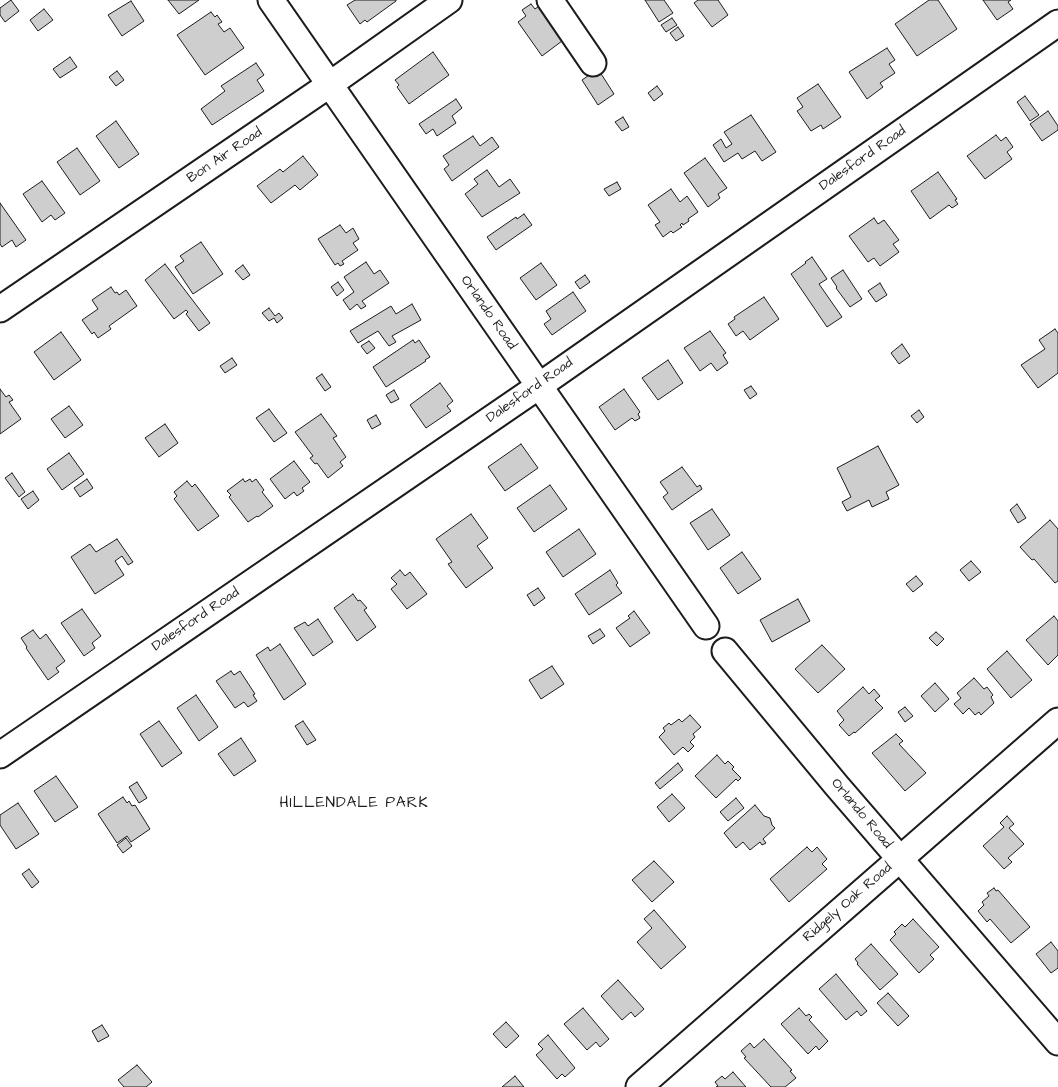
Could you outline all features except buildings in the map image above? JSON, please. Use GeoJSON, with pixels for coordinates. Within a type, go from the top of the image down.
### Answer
{"type":"FeatureCollection","features":[{"type":"Feature","properties":{"kind":"street","name":"Orlando Road"},"geometry":{"type":"LineString","coordinates":[[270,0],[706,626]]}},
{"type":"Feature","properties":{"kind":"street","name":"Bon Air Road"},"geometry":{"type":"LineString","coordinates":[[0,309],[329,85],[449,0]]}},
{"type":"Feature","properties":{"kind":"street"},"geometry":{"type":"LineString","coordinates":[[550,0],[593,63]]}},
{"type":"Feature","properties":{"kind":"street","name":"Dalesford Road"},"geometry":{"type":"LineString","coordinates":[[0,755],[539,386],[1058,23]]}},
{"type":"Feature","properties":{"kind":"street","name":"Orlando Road"},"geometry":{"type":"LineString","coordinates":[[725,651],[899,859],[1058,1042]]}},
{"type":"Feature","properties":{"kind":"street","name":"Ridgely Oak Road"},"geometry":{"type":"LineString","coordinates":[[639,1087],[1058,721]]}},
{"type":"Feature","properties":{"kind":"district","name":"HILLENDALE PARK"},"geometry":{"type":"Point","coordinates":[354,804]}}]}
